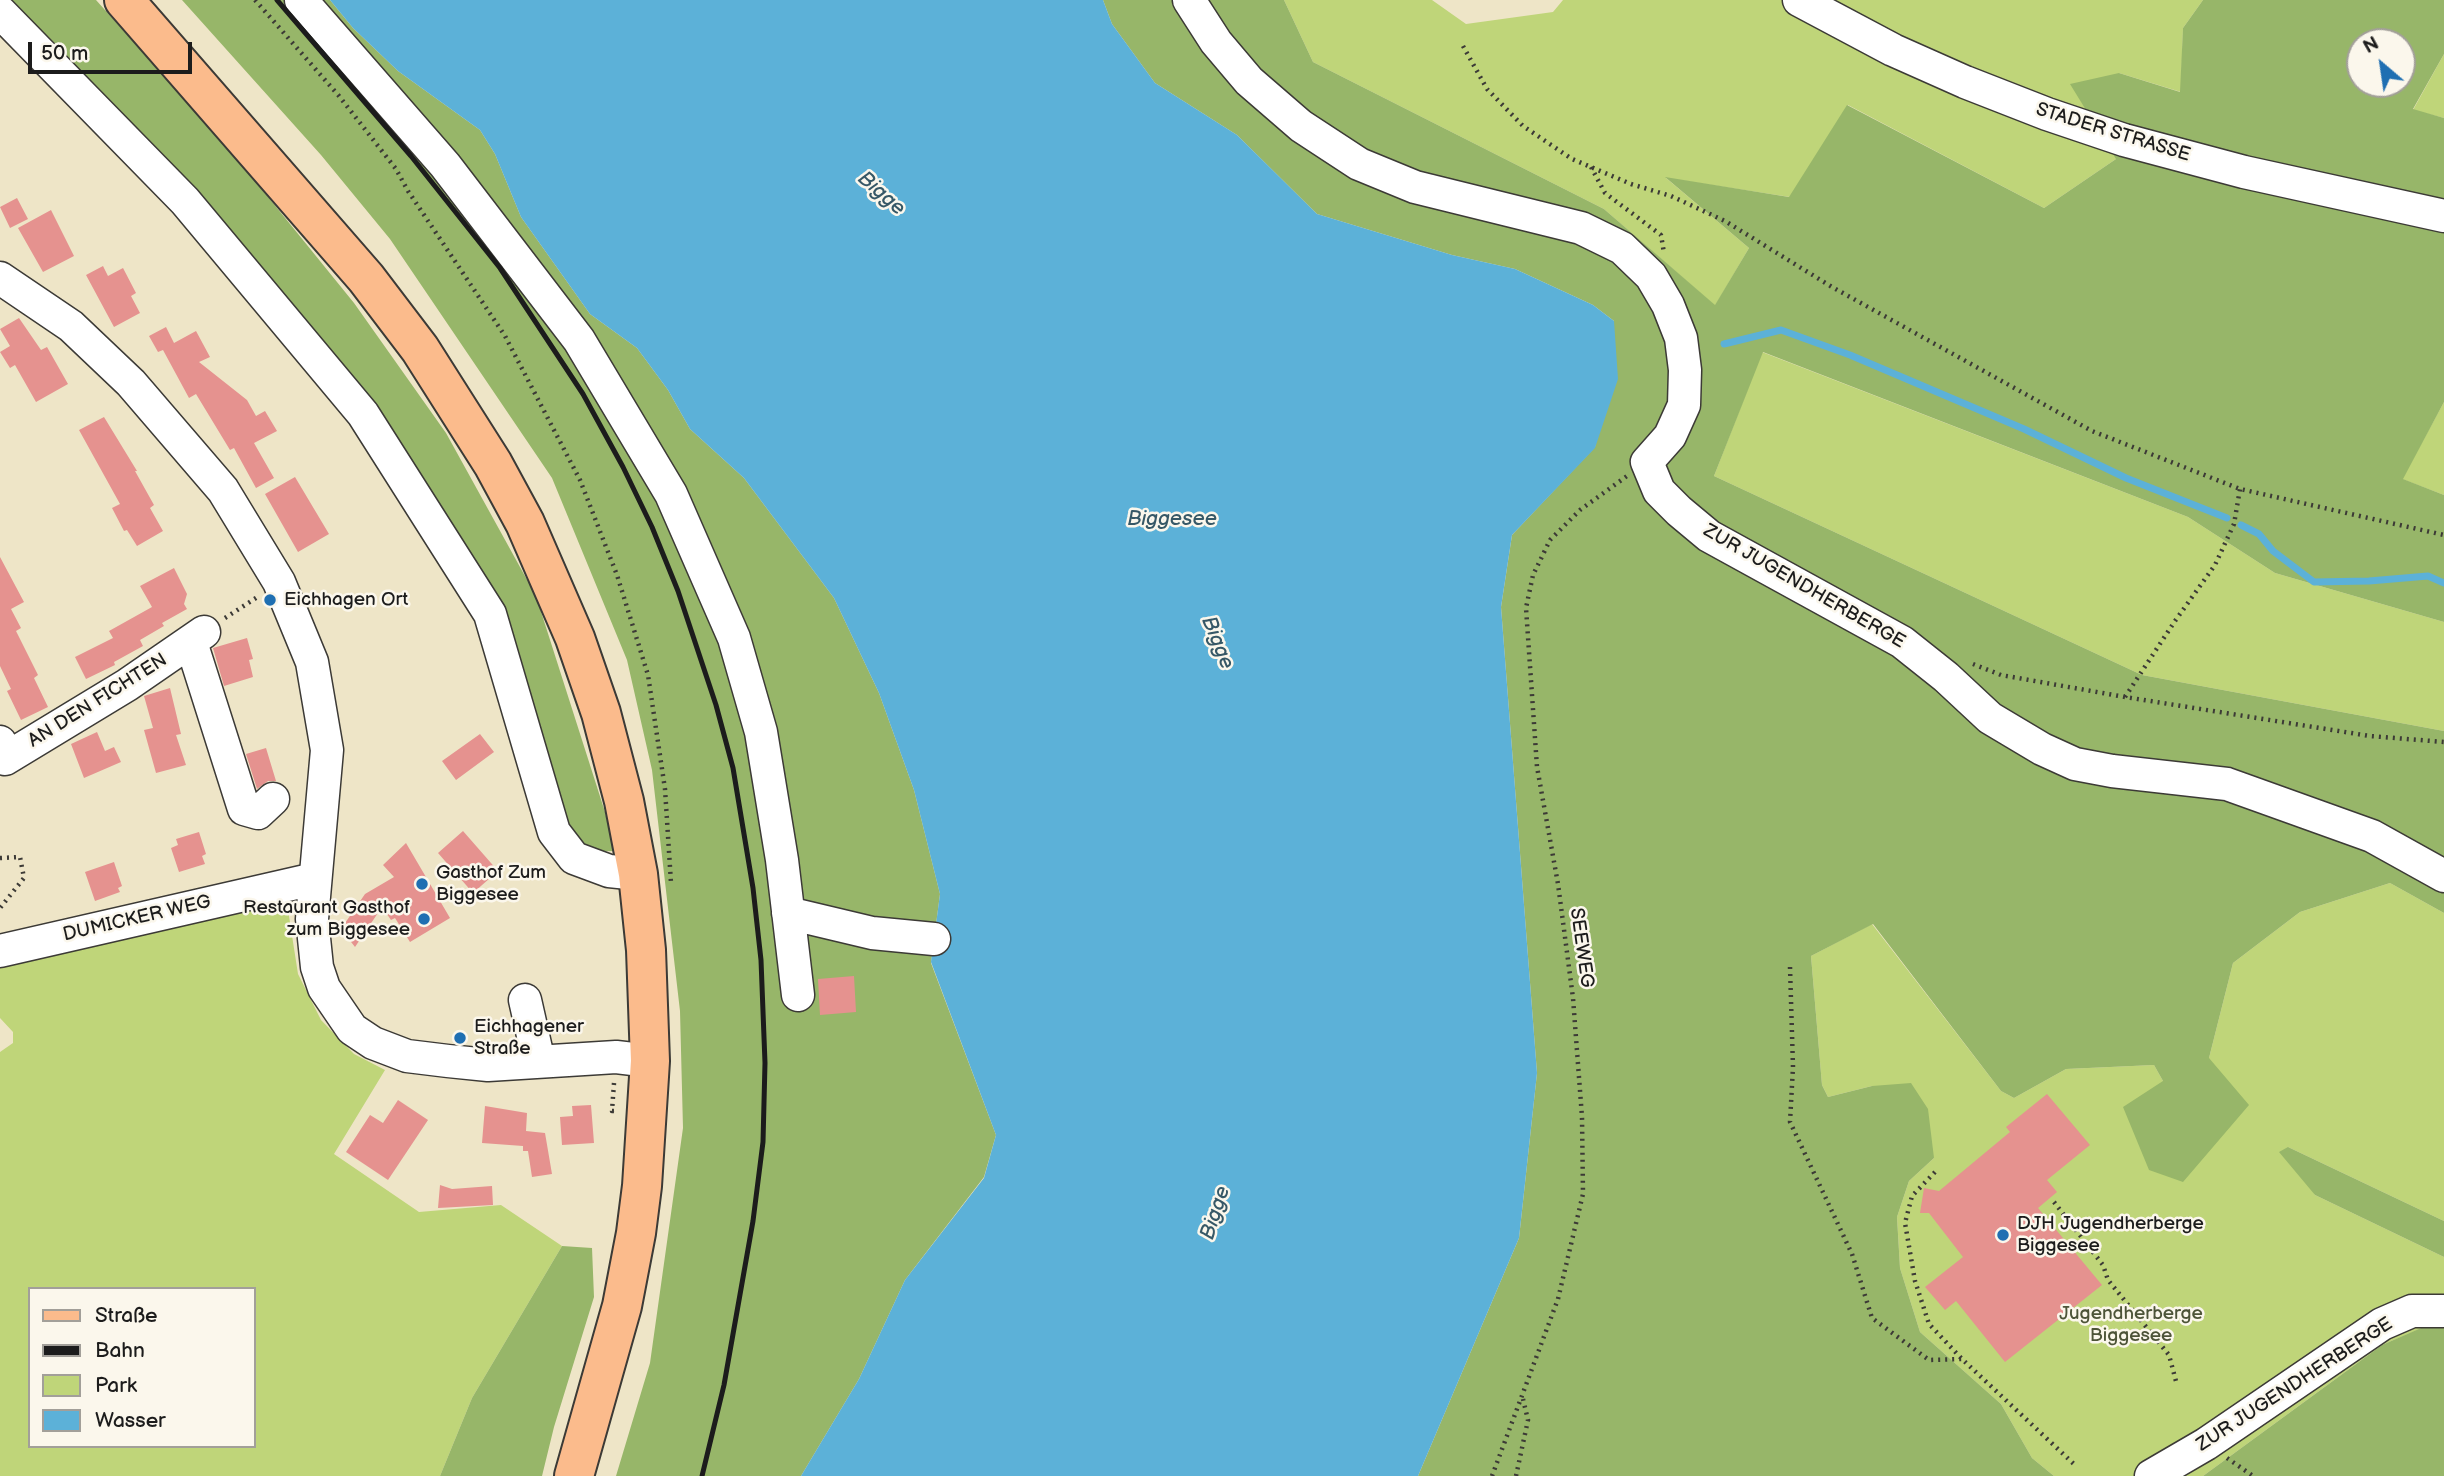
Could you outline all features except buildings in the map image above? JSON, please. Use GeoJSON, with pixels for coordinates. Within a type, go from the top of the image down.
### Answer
{"type":"FeatureCollection","features":[{"type":"Feature","properties":{"kind":"main road"},"geometry":{"type":"LineString","coordinates":[[124,0],[366,278],[419,349],[493,464],[525,523],[575,638],[604,725],[624,801],[654,879],[646,950],[650,1061],[642,1186],[636,1233],[622,1306],[574,1476]]}},
{"type":"Feature","properties":{"kind":"street"},"geometry":{"type":"LineString","coordinates":[[301,0],[444,165],[579,340],[671,494],[734,638],[761,732],[789,913],[798,995]]}},
{"type":"Feature","properties":{"kind":"street"},"geometry":{"type":"LineString","coordinates":[[1189,0],[1216,43],[1249,81],[1301,126],[1359,164],[1415,187],[1581,228],[1622,248],[1651,276],[1668,305],[1681,338],[1685,370],[1684,405],[1670,436],[1647,462]]}},
{"type":"Feature","properties":{"kind":"street","name":"STADER STRASSE"},"geometry":{"type":"LineString","coordinates":[[1799,0],[1892,50],[2060,119],[2124,140],[2244,172],[2444,216]]}},
{"type":"Feature","properties":{"kind":"street"},"geometry":{"type":"LineString","coordinates":[[0,12],[185,201],[363,414],[490,614],[554,832],[574,858],[609,871],[654,879]]}},
{"type":"Feature","properties":{"kind":"street"},"geometry":{"type":"LineString","coordinates":[[0,278],[71,326],[131,383],[223,490],[279,582],[312,662],[327,750],[312,919],[317,967],[324,988],[352,1029],[373,1043],[407,1056],[488,1065],[616,1058],[650,1061]]}},
{"type":"Feature","properties":{"kind":"street","name":"ZUR JUGENDHERBERGE"},"geometry":{"type":"LineString","coordinates":[[1647,462],[1659,491],[1709,536],[1902,642],[1946,677],[1990,718],[2042,749],[2075,764],[2112,771],[2227,784],[2372,836],[2444,876]]}},
{"type":"Feature","properties":{"kind":"street","name":"AN DEN FICHTEN"},"geometry":{"type":"LineString","coordinates":[[2,750],[127,685],[198,637],[244,808],[258,813],[273,799]]}},
{"type":"Feature","properties":{"kind":"street","name":"DUMICKER WEG"},"geometry":{"type":"LineString","coordinates":[[0,951],[314,878]]}},
{"type":"Feature","properties":{"kind":"street"},"geometry":{"type":"LineString","coordinates":[[789,913],[872,933],[934,939]]}},
{"type":"Feature","properties":{"kind":"street"},"geometry":{"type":"LineString","coordinates":[[525,1000],[539,1062]]}},
{"type":"Feature","properties":{"kind":"street","name":"ZUR JUGENDHERBERGE"},"geometry":{"type":"LineString","coordinates":[[2151,1476],[2206,1444],[2382,1324],[2412,1311],[2444,1311]]}},
{"type":"Feature","properties":{"kind":"path"},"geometry":{"type":"LineString","coordinates":[[255,0],[339,96],[396,169],[505,336],[580,480],[617,576],[648,675],[665,789],[654,879]]}},
{"type":"Feature","properties":{"kind":"path"},"geometry":{"type":"LineString","coordinates":[[1463,46],[1487,89],[1523,126],[1572,159],[1631,184],[1671,196],[1725,221],[1832,287],[2092,431],[2240,489],[2444,535]]}},
{"type":"Feature","properties":{"kind":"path"},"geometry":{"type":"LineString","coordinates":[[1591,166],[1605,192],[1661,235],[1665,262],[1651,276]]}},
{"type":"Feature","properties":{"kind":"path","name":"SEEWEG"},"geometry":{"type":"LineString","coordinates":[[1492,1476],[1558,1299],[1583,1194],[1582,1117],[1573,998],[1558,884],[1537,767],[1526,607],[1533,575],[1550,540],[1580,510],[1647,462]]}},
{"type":"Feature","properties":{"kind":"path"},"geometry":{"type":"LineString","coordinates":[[2125,697],[2215,565],[2234,524],[2240,489]]}},
{"type":"Feature","properties":{"kind":"path"},"geometry":{"type":"LineString","coordinates":[[198,637],[279,582]]}},
{"type":"Feature","properties":{"kind":"path"},"geometry":{"type":"LineString","coordinates":[[1967,662],[2001,675],[2125,697],[2370,736],[2444,742]]}},
{"type":"Feature","properties":{"kind":"path"},"geometry":{"type":"LineString","coordinates":[[0,858],[20,857],[23,878],[0,908]]}},
{"type":"Feature","properties":{"kind":"path"},"geometry":{"type":"LineString","coordinates":[[1790,967],[1793,1067],[1790,1122],[1852,1254],[1872,1318],[1929,1360],[1962,1359]]}},
{"type":"Feature","properties":{"kind":"path"},"geometry":{"type":"LineString","coordinates":[[1935,1172],[1912,1196],[1905,1223],[1915,1281],[1929,1324],[1962,1359],[2076,1466]]}},
{"type":"Feature","properties":{"kind":"path"},"geometry":{"type":"LineString","coordinates":[[2054,1202],[2103,1265],[2108,1280],[2169,1355],[2177,1385]]}},
{"type":"Feature","properties":{"kind":"path"},"geometry":{"type":"LineString","coordinates":[[1516,1476],[1528,1420],[1523,1398]]}},
{"type":"Feature","properties":{"kind":"green space"},"geometry":{"type":"Polygon","coordinates":[[[7,0],[96,0],[226,145],[354,303],[446,433],[536,596],[605,812],[614,851],[585,852],[567,827],[501,613],[373,410],[7,0]]]}},
{"type":"Feature","properties":{"kind":"green space"},"geometry":{"type":"Polygon","coordinates":[[[182,0],[330,0],[353,28],[398,71],[480,130],[495,154],[521,217],[590,314],[637,348],[668,390],[690,429],[744,478],[834,598],[879,693],[914,790],[940,894],[931,963],[996,1135],[984,1177],[905,1280],[859,1379],[801,1476],[616,1476],[650,1363],[683,1128],[680,1011],[652,770],[627,660],[552,478],[390,239],[321,155],[182,0]]]}},
{"type":"Feature","properties":{"kind":"green space"},"geometry":{"type":"Polygon","coordinates":[[[1103,0],[1284,0],[1313,62],[1604,209],[1715,305],[1749,248],[1665,177],[1789,197],[1847,105],[2044,208],[2116,159],[2070,84],[2119,73],[2180,92],[2183,28],[2203,0],[2444,0],[2444,54],[2413,109],[2444,118],[2444,402],[2403,479],[2444,495],[2444,622],[2275,573],[2188,517],[1763,352],[1714,476],[2142,675],[2444,731],[2444,913],[2390,883],[2300,912],[2233,963],[2209,1058],[2249,1105],[2183,1182],[2149,1170],[2123,1107],[2163,1081],[2154,1065],[2066,1069],[2014,1098],[2001,1091],[1873,924],[1811,956],[1822,1085],[1828,1097],[1872,1086],[1911,1083],[1928,1109],[1934,1158],[1909,1181],[1897,1217],[1900,1268],[1920,1332],[2001,1404],[2032,1458],[2054,1476],[1418,1476],[1519,1238],[1537,1073],[1501,607],[1512,535],[1595,447],[1614,321],[1593,305],[1515,269],[1452,255],[1317,214],[1237,135],[1155,83],[1112,24],[1103,0]]]}},
{"type":"Feature","properties":{"kind":"green space"},"geometry":{"type":"Polygon","coordinates":[[[1284,0],[1432,0],[1466,24],[1553,12],[1563,0],[2203,0],[2183,28],[2181,92],[2119,73],[2116,159],[2044,208],[1848,105],[1790,197],[1666,178],[1749,248],[1715,306],[1604,209],[1313,62],[1284,0]]]}},
{"type":"Feature","properties":{"kind":"green space"},"geometry":{"type":"Polygon","coordinates":[[[2444,54],[2444,118],[2413,110],[2444,54]]]}},
{"type":"Feature","properties":{"kind":"green space"},"geometry":{"type":"Polygon","coordinates":[[[1762,352],[2188,517],[2275,573],[2444,622],[2444,731],[2142,675],[1714,476],[1762,352]]]}},
{"type":"Feature","properties":{"kind":"green space"},"geometry":{"type":"Polygon","coordinates":[[[2444,402],[2444,495],[2402,479],[2444,402]]]}},
{"type":"Feature","properties":{"kind":"green space","name":"Jugendherberge Biggesee"},"geometry":{"type":"Polygon","coordinates":[[[2390,883],[2444,913],[2444,1221],[2288,1147],[2315,1195],[2444,1257],[2444,1319],[2382,1345],[2203,1476],[2054,1476],[2032,1458],[2001,1404],[1920,1332],[1900,1268],[1897,1217],[1909,1181],[1934,1158],[1872,1086],[1828,1097],[1822,1085],[1811,956],[1872,924],[2001,1091],[2014,1098],[2066,1069],[2154,1065],[2163,1081],[2209,1058],[2233,963],[2300,912],[2390,883]]]}},
{"type":"Feature","properties":{"kind":"green space"},"geometry":{"type":"Polygon","coordinates":[[[286,897],[298,974],[321,1020],[354,1054],[385,1070],[334,1154],[419,1212],[501,1205],[562,1246],[472,1398],[440,1476],[0,1476],[0,1052],[13,1043],[13,1032],[0,1018],[0,968],[286,897]]]}},
{"type":"Feature","properties":{"kind":"green space"},"geometry":{"type":"Polygon","coordinates":[[[2288,1147],[2444,1221],[2444,1257],[2315,1195],[2279,1152],[2288,1147]]]}},
{"type":"Feature","properties":{"kind":"green space"},"geometry":{"type":"Polygon","coordinates":[[[562,1246],[592,1248],[594,1297],[554,1427],[542,1476],[440,1476],[472,1398],[562,1246]]]}},
{"type":"Feature","properties":{"kind":"green space"},"geometry":{"type":"Polygon","coordinates":[[[2442,1319],[2444,1476],[2203,1476],[2382,1345],[2442,1319]]]}},
{"type":"Feature","properties":{"kind":"water","name":"Biggesee"},"geometry":{"type":"Polygon","coordinates":[[[330,0],[1103,0],[1112,24],[1155,83],[1237,135],[1317,214],[1452,255],[1515,269],[1593,305],[1614,321],[1618,379],[1595,448],[1512,535],[1501,607],[1537,1073],[1519,1238],[1418,1476],[801,1476],[859,1379],[905,1280],[984,1178],[996,1135],[931,962],[940,894],[914,790],[879,693],[834,598],[744,478],[690,429],[668,390],[637,348],[590,314],[521,217],[495,154],[480,130],[398,71],[353,28],[330,0]]]}},
{"type":"Feature","properties":{"kind":"waterway"},"geometry":{"type":"LineString","coordinates":[[1724,344],[1781,330],[1850,355],[2024,429],[2126,478],[2227,518]]}},
{"type":"Feature","properties":{"kind":"waterway"},"geometry":{"type":"LineString","coordinates":[[2241,525],[2259,534],[2273,551],[2314,582],[2428,576],[2444,583]]}},
{"type":"Feature","properties":{"kind":"railway"},"geometry":{"type":"LineString","coordinates":[[277,0],[411,156],[500,268],[583,394],[652,527],[678,591],[716,705],[733,768],[753,888],[761,960],[765,1063],[763,1142],[753,1221],[724,1385],[702,1476]]}},
{"type":"Feature","properties":{"kind":"place","name":"Eichhagen Ort"},"geometry":{"type":"Point","coordinates":[270,600]}},
{"type":"Feature","properties":{"kind":"place","name":"Gasthof Zum Biggesee"},"geometry":{"type":"Point","coordinates":[422,884]}},
{"type":"Feature","properties":{"kind":"place","name":"Restaurant Gasthof zum Biggesee"},"geometry":{"type":"Point","coordinates":[424,919]}},
{"type":"Feature","properties":{"kind":"place","name":"Eichhagener Straße"},"geometry":{"type":"Point","coordinates":[460,1038]}},
{"type":"Feature","properties":{"kind":"place","name":"DJH Jugendherberge Biggesee"},"geometry":{"type":"Point","coordinates":[2003,1235]}},
{"type":"Feature","properties":{"kind":"water label","name":"Bigge"},"geometry":{"type":"Point","coordinates":[881,194]}},
{"type":"Feature","properties":{"kind":"water label","name":"Bigge"},"geometry":{"type":"Point","coordinates":[1217,643]}},
{"type":"Feature","properties":{"kind":"water label","name":"Bigge"},"geometry":{"type":"Point","coordinates":[1216,1213]}}]}
